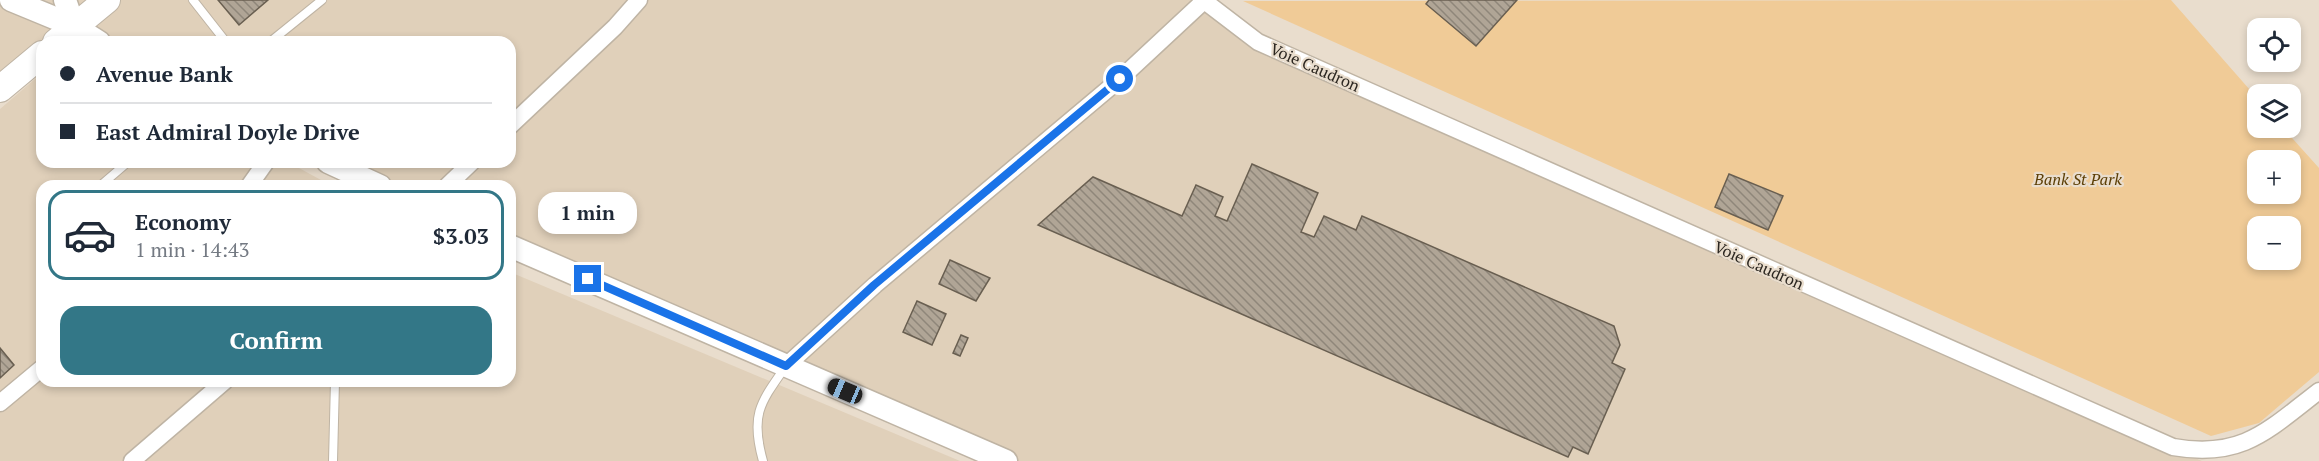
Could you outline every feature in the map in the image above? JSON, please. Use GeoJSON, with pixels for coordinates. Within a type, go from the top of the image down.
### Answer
{"type":"FeatureCollection","features":[{"type":"Feature","properties":{"kind":"main road"},"geometry":{"type":"LineString","coordinates":[[11,0],[65,34]]}},
{"type":"Feature","properties":{"kind":"main road"},"geometry":{"type":"LineString","coordinates":[[65,0],[65,34]]}},
{"type":"Feature","properties":{"kind":"main road"},"geometry":{"type":"LineString","coordinates":[[65,34],[107,0]]}},
{"type":"Feature","properties":{"kind":"main road"},"geometry":{"type":"LineString","coordinates":[[0,89],[36,59]]}},
{"type":"Feature","properties":{"kind":"main road"},"geometry":{"type":"LineString","coordinates":[[341,168],[367,180]]}},
{"type":"Feature","properties":{"kind":"main road"},"geometry":{"type":"LineString","coordinates":[[516,249],[1006,461]]}},
{"type":"Feature","properties":{"kind":"street"},"geometry":{"type":"LineString","coordinates":[[516,120],[615,27],[639,0]]}},
{"type":"Feature","properties":{"kind":"street"},"geometry":{"type":"LineString","coordinates":[[786,366],[874,285],[1120,79],[1204,0]]}},
{"type":"Feature","properties":{"kind":"street","name":"Voie Caudron"},"geometry":{"type":"LineString","coordinates":[[1204,0],[1258,42],[2173,447],[2195,451],[2218,450],[2241,445],[2262,434],[2319,391]]}},
{"type":"Feature","properties":{"kind":"street"},"geometry":{"type":"LineString","coordinates":[[453,180],[466,168]]}},
{"type":"Feature","properties":{"kind":"street"},"geometry":{"type":"LineString","coordinates":[[0,403],[36,373]]}},
{"type":"Feature","properties":{"kind":"street"},"geometry":{"type":"LineString","coordinates":[[132,461],[218,387]]}},
{"type":"Feature","properties":{"kind":"lane"},"geometry":{"type":"LineString","coordinates":[[193,0],[221,36]]}},
{"type":"Feature","properties":{"kind":"lane"},"geometry":{"type":"LineString","coordinates":[[277,36],[322,0]]}},
{"type":"Feature","properties":{"kind":"lane"},"geometry":{"type":"LineString","coordinates":[[107,180],[121,168]]}},
{"type":"Feature","properties":{"kind":"lane"},"geometry":{"type":"LineString","coordinates":[[763,461],[756,428],[761,402],[786,366]]}},
{"type":"Feature","properties":{"kind":"lane"},"geometry":{"type":"LineString","coordinates":[[333,461],[335,387]]}},
{"type":"Feature","properties":{"kind":"shaded area"},"geometry":{"type":"Polygon","coordinates":[[[0,0],[94,0],[51,36],[36,36],[36,48],[0,78],[0,0]]]}},
{"type":"Feature","properties":{"kind":"shaded area"},"geometry":{"type":"Polygon","coordinates":[[[106,0],[1203,0],[1258,42],[2202,461],[1013,461],[516,241],[516,180],[378,180],[352,168],[516,168],[516,36],[90,36],[74,26],[106,0]]]}},
{"type":"Feature","properties":{"kind":"shaded area"},"geometry":{"type":"Polygon","coordinates":[[[36,78],[36,168],[299,168],[321,180],[36,180],[36,387],[516,387],[516,275],[960,461],[0,461],[0,109],[36,78]]]}},
{"type":"Feature","properties":{"kind":"green space","name":"Bank St Park"},"geometry":{"type":"Polygon","coordinates":[[[2171,0],[2247,87],[2247,138],[2292,138],[2319,168],[2319,372],[2259,423],[2211,436],[1243,1],[2171,0]]]}},
{"type":"Feature","properties":{"kind":"building"},"geometry":{"type":"Polygon","coordinates":[[[218,0],[268,0],[239,25],[218,0]]]}},
{"type":"Feature","properties":{"kind":"building"},"geometry":{"type":"Polygon","coordinates":[[[1429,0],[1517,0],[1476,46],[1426,4],[1429,0]]]}},
{"type":"Feature","properties":{"kind":"building"},"geometry":{"type":"Polygon","coordinates":[[[1252,164],[1318,193],[1301,232],[1314,237],[1324,216],[1356,230],[1362,216],[1614,326],[1620,345],[1612,363],[1625,369],[1588,454],[1573,447],[1568,457],[1038,225],[1093,177],[1182,216],[1196,185],[1223,197],[1215,216],[1227,221],[1252,164]]]}},
{"type":"Feature","properties":{"kind":"building"},"geometry":{"type":"Polygon","coordinates":[[[1729,174],[1783,196],[1768,230],[1715,207],[1729,174]]]}},
{"type":"Feature","properties":{"kind":"building"},"geometry":{"type":"Polygon","coordinates":[[[950,260],[990,278],[976,301],[939,284],[950,260]]]}},
{"type":"Feature","properties":{"kind":"building"},"geometry":{"type":"Polygon","coordinates":[[[917,301],[946,314],[932,345],[903,332],[917,301]]]}},
{"type":"Feature","properties":{"kind":"building"},"geometry":{"type":"Polygon","coordinates":[[[961,335],[968,338],[960,356],[953,353],[961,335]]]}},
{"type":"Feature","properties":{"kind":"building"},"geometry":{"type":"Polygon","coordinates":[[[0,348],[14,365],[0,378],[0,348]]]}},
{"type":"Feature","properties":{"kind":"route"},"geometry":{"type":"LineString","coordinates":[[588,279],[786,366],[874,285],[909,259],[1120,79]]}}]}
